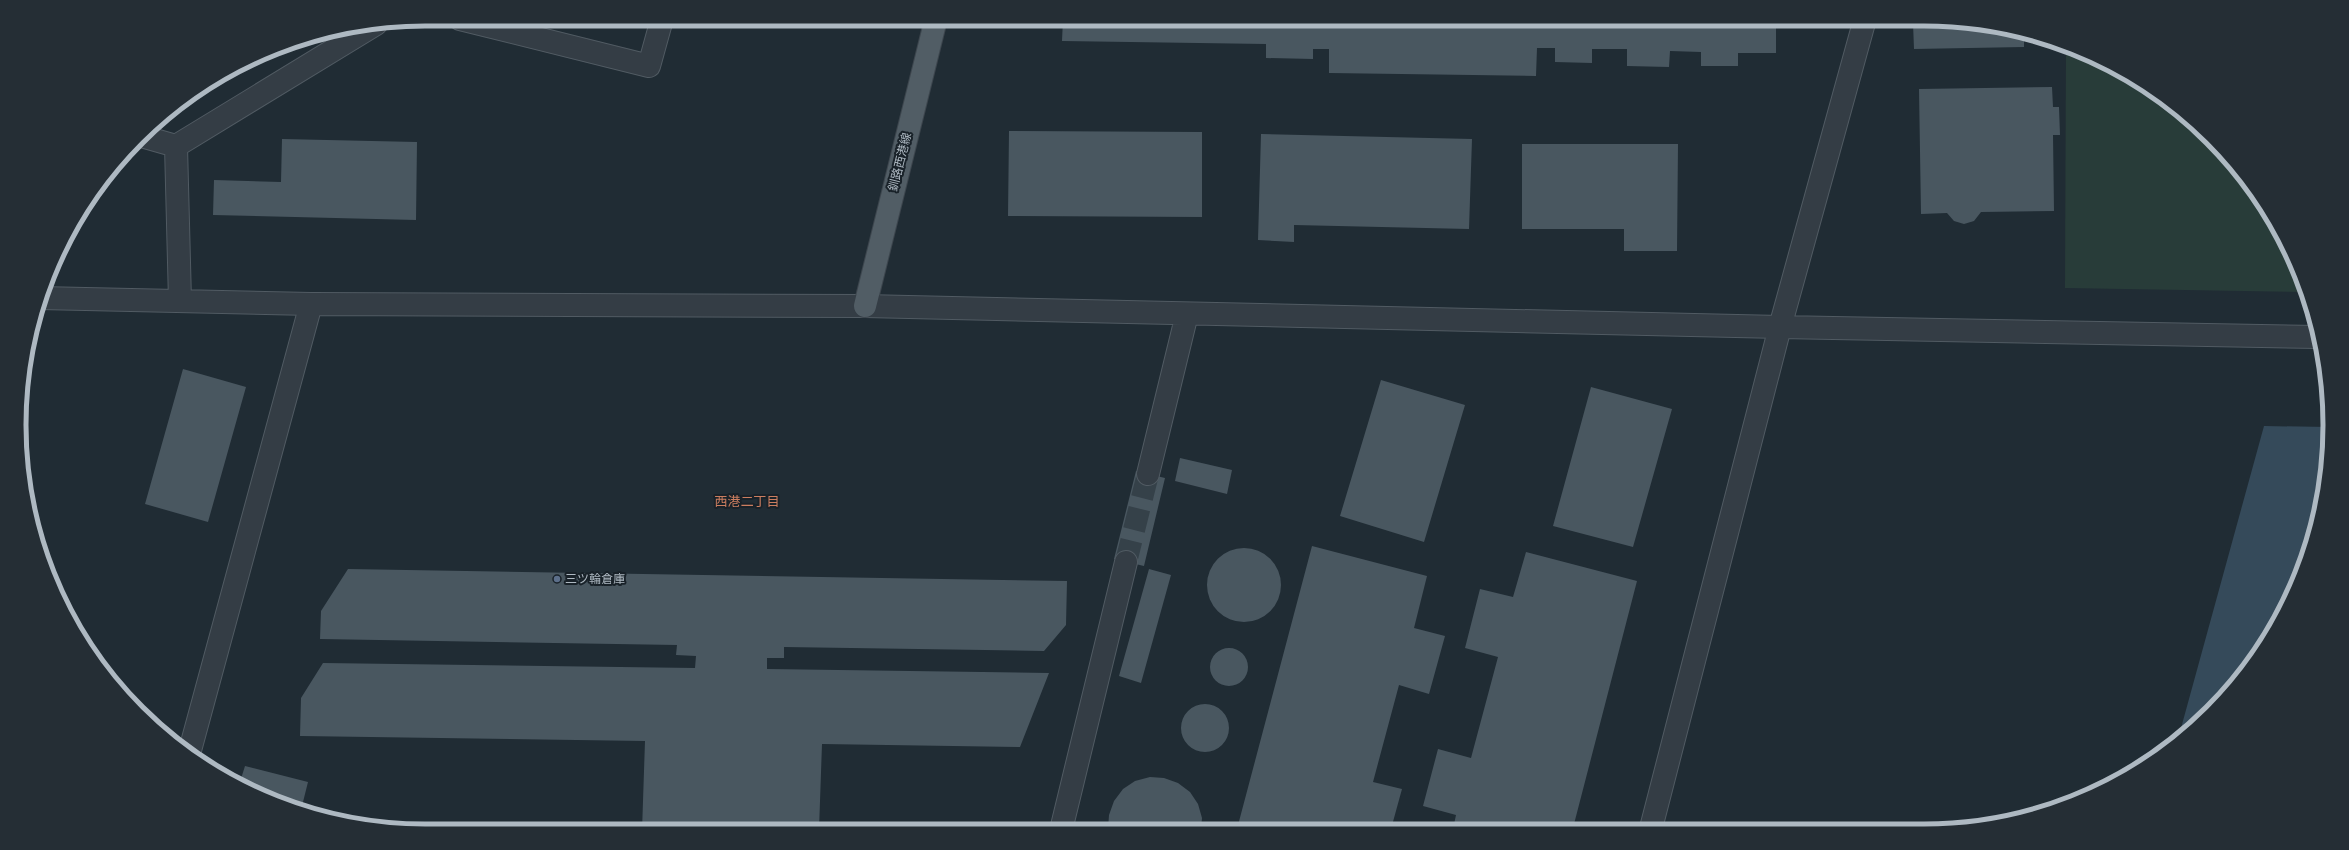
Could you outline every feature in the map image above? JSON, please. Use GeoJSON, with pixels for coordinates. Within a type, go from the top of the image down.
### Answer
{"type":"FeatureCollection","features":[{"type":"Feature","properties":{"kind":"main road","name":"釧路西港線"},"geometry":{"type":"LineString","coordinates":[[865,306],[934,26]]}},
{"type":"Feature","properties":{"kind":"street"},"geometry":{"type":"LineString","coordinates":[[488,26],[649,66],[660,26]]}},
{"type":"Feature","properties":{"kind":"street"},"geometry":{"type":"LineString","coordinates":[[1652,824],[1780,328],[1863,26]]}},
{"type":"Feature","properties":{"kind":"street"},"geometry":{"type":"LineString","coordinates":[[148,138],[176,146],[365,30]]}},
{"type":"Feature","properties":{"kind":"street"},"geometry":{"type":"LineString","coordinates":[[176,146],[180,301]]}},
{"type":"Feature","properties":{"kind":"street"},"geometry":{"type":"LineString","coordinates":[[47,298],[311,304],[865,306],[1780,328],[2313,337]]}},
{"type":"Feature","properties":{"kind":"street"},"geometry":{"type":"LineString","coordinates":[[191,749],[311,304]]}},
{"type":"Feature","properties":{"kind":"street"},"geometry":{"type":"LineString","coordinates":[[1148,474],[1187,314]]}},
{"type":"Feature","properties":{"kind":"street"},"geometry":{"type":"LineString","coordinates":[[1062,824],[1126,562]]}},
{"type":"Feature","properties":{"kind":"green space"},"geometry":{"type":"Polygon","coordinates":[[[2066,52],[2124,79],[2146,93],[2167,108],[2206,143],[2241,182],[2256,203],[2282,249],[2300,292],[2065,288],[2066,52]]]}},
{"type":"Feature","properties":{"kind":"water"},"geometry":{"type":"Polygon","coordinates":[[[2264,426],[2323,427],[2320,477],[2315,503],[2302,553],[2293,578],[2270,624],[2241,668],[2206,707],[2180,731],[2264,426]]]}},
{"type":"Feature","properties":{"kind":"building"},"geometry":{"type":"Polygon","coordinates":[[[1063,26],[1776,26],[1776,53],[1738,53],[1738,66],[1701,66],[1701,52],[1670,51],[1669,67],[1627,66],[1627,49],[1592,49],[1592,63],[1555,62],[1555,48],[1537,48],[1536,76],[1329,73],[1329,49],[1313,49],[1313,59],[1266,58],[1266,44],[1062,41],[1063,26]]]}},
{"type":"Feature","properties":{"kind":"building"},"geometry":{"type":"Polygon","coordinates":[[[1913,26],[1976,29],[2024,39],[2024,47],[1914,49],[1913,26]]]}},
{"type":"Feature","properties":{"kind":"building"},"geometry":{"type":"Polygon","coordinates":[[[2052,87],[2053,107],[2059,107],[2060,135],[2053,135],[2054,211],[1981,212],[1974,221],[1964,224],[1954,221],[1947,213],[1921,214],[1919,89],[2052,87]]]}},
{"type":"Feature","properties":{"kind":"building"},"geometry":{"type":"Polygon","coordinates":[[[1009,131],[1202,132],[1202,217],[1008,216],[1009,131]]]}},
{"type":"Feature","properties":{"kind":"building"},"geometry":{"type":"Polygon","coordinates":[[[1261,134],[1472,139],[1469,229],[1294,225],[1294,242],[1258,240],[1261,134]]]}},
{"type":"Feature","properties":{"kind":"building"},"geometry":{"type":"Polygon","coordinates":[[[282,139],[417,142],[416,220],[213,215],[214,180],[281,182],[282,139]]]}},
{"type":"Feature","properties":{"kind":"building"},"geometry":{"type":"Polygon","coordinates":[[[1522,144],[1678,144],[1677,251],[1624,251],[1624,229],[1522,229],[1522,144]]]}},
{"type":"Feature","properties":{"kind":"building"},"geometry":{"type":"Polygon","coordinates":[[[183,369],[246,387],[208,522],[145,504],[183,369]]]}},
{"type":"Feature","properties":{"kind":"building"},"geometry":{"type":"Polygon","coordinates":[[[1381,380],[1465,405],[1424,542],[1340,516],[1381,380]]]}},
{"type":"Feature","properties":{"kind":"building"},"geometry":{"type":"Polygon","coordinates":[[[1591,387],[1672,409],[1633,547],[1553,526],[1591,387]]]}},
{"type":"Feature","properties":{"kind":"building"},"geometry":{"type":"Polygon","coordinates":[[[1180,458],[1232,470],[1227,494],[1175,481],[1180,458]]]}},
{"type":"Feature","properties":{"kind":"building"},"geometry":{"type":"Polygon","coordinates":[[[1136,471],[1165,478],[1144,566],[1114,559],[1136,471]]]}},
{"type":"Feature","properties":{"kind":"building"},"geometry":{"type":"Polygon","coordinates":[[[1312,546],[1427,576],[1414,628],[1445,636],[1429,694],[1399,685],[1373,782],[1402,789],[1392,824],[1238,824],[1312,546]]]}},
{"type":"Feature","properties":{"kind":"building"},"geometry":{"type":"Polygon","coordinates":[[[1237,548],[1251,548],[1258,550],[1271,558],[1279,571],[1281,585],[1279,599],[1271,612],[1258,620],[1251,622],[1237,622],[1230,620],[1217,612],[1209,599],[1207,592],[1207,578],[1209,571],[1217,558],[1230,550],[1237,548]]]}},
{"type":"Feature","properties":{"kind":"building"},"geometry":{"type":"Polygon","coordinates":[[[1526,552],[1637,581],[1574,824],[1454,824],[1456,815],[1423,806],[1438,749],[1471,758],[1498,657],[1465,648],[1480,589],[1513,597],[1526,552]]]}},
{"type":"Feature","properties":{"kind":"building"},"geometry":{"type":"Polygon","coordinates":[[[348,569],[1067,581],[1066,625],[1044,651],[784,647],[784,658],[767,658],[767,669],[1049,673],[1020,747],[822,744],[819,824],[642,824],[645,741],[300,736],[301,698],[323,663],[695,668],[696,656],[676,655],[677,645],[320,639],[321,611],[348,569]]]}},
{"type":"Feature","properties":{"kind":"building"},"geometry":{"type":"Polygon","coordinates":[[[1149,569],[1171,575],[1141,683],[1119,676],[1149,569]]]}},
{"type":"Feature","properties":{"kind":"building"},"geometry":{"type":"Polygon","coordinates":[[[1225,648],[1233,648],[1243,653],[1247,660],[1247,674],[1243,681],[1233,686],[1225,686],[1215,681],[1213,678],[1210,671],[1210,663],[1215,653],[1218,651],[1225,648]]]}},
{"type":"Feature","properties":{"kind":"building"},"geometry":{"type":"Polygon","coordinates":[[[1200,704],[1210,704],[1222,711],[1229,723],[1229,733],[1222,745],[1210,752],[1200,752],[1192,748],[1185,741],[1181,733],[1181,723],[1185,715],[1192,708],[1200,704]]]}},
{"type":"Feature","properties":{"kind":"building"},"geometry":{"type":"Polygon","coordinates":[[[245,766],[308,782],[302,805],[272,794],[241,779],[245,766]]]}},
{"type":"Feature","properties":{"kind":"building"},"geometry":{"type":"Polygon","coordinates":[[[1150,777],[1164,778],[1178,783],[1190,792],[1198,804],[1202,818],[1201,824],[1108,824],[1109,815],[1114,801],[1123,789],[1135,781],[1150,777]]]}},
{"type":"Feature","properties":{"kind":"tunnel"},"geometry":{"type":"LineString","coordinates":[[1126,562],[1148,474]]}},
{"type":"Feature","properties":{"kind":"place","name":"三ツ輪倉庫"},"geometry":{"type":"Point","coordinates":[557,579]}},
{"type":"Feature","properties":{"kind":"district","name":"西港二丁目"},"geometry":{"type":"Point","coordinates":[747,501]}}]}
